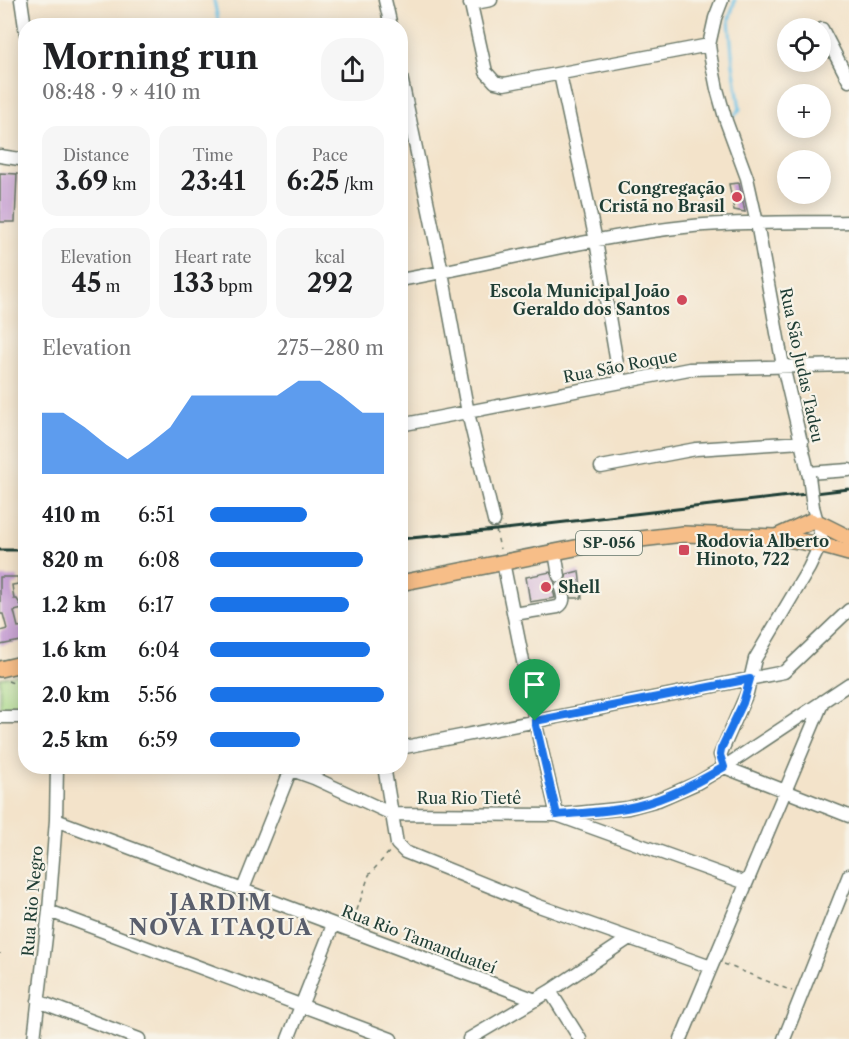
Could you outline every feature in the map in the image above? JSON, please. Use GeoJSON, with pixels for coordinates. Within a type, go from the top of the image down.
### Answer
{"type":"FeatureCollection","features":[{"type":"Feature","properties":{"kind":"main road"},"geometry":{"type":"LineString","coordinates":[[776,537],[815,516],[849,538]]}},
{"type":"Feature","properties":{"kind":"main road","name":"SP-056"},"geometry":{"type":"LineString","coordinates":[[408,581],[611,542],[683,534],[776,537],[849,553]]}},
{"type":"Feature","properties":{"kind":"main road"},"geometry":{"type":"LineString","coordinates":[[4,675],[18,667]]}},
{"type":"Feature","properties":{"kind":"street"},"geometry":{"type":"LineString","coordinates":[[21,0],[24,18]]}},
{"type":"Feature","properties":{"kind":"street"},"geometry":{"type":"LineString","coordinates":[[385,0],[389,18]]}},
{"type":"Feature","properties":{"kind":"street"},"geometry":{"type":"LineString","coordinates":[[491,0],[470,2],[486,72],[495,82],[504,84],[709,45],[722,0]]}},
{"type":"Feature","properties":{"kind":"street","name":"Rua São Judas Tadeu"},"geometry":{"type":"LineString","coordinates":[[709,45],[717,89],[747,178],[757,223],[783,366],[802,442],[815,516],[821,536],[813,544]]}},
{"type":"Feature","properties":{"kind":"street"},"geometry":{"type":"LineString","coordinates":[[831,46],[849,81]]}},
{"type":"Feature","properties":{"kind":"street"},"geometry":{"type":"LineString","coordinates":[[560,74],[596,241],[620,381]]}},
{"type":"Feature","properties":{"kind":"street"},"geometry":{"type":"LineString","coordinates":[[408,110],[442,272],[468,413],[494,521]]}},
{"type":"Feature","properties":{"kind":"street"},"geometry":{"type":"LineString","coordinates":[[0,156],[18,159]]}},
{"type":"Feature","properties":{"kind":"street"},"geometry":{"type":"LineString","coordinates":[[408,278],[596,241],[692,226],[849,222]]}},
{"type":"Feature","properties":{"kind":"street","name":"Rua São Roque"},"geometry":{"type":"LineString","coordinates":[[408,424],[688,369],[849,365]]}},
{"type":"Feature","properties":{"kind":"street"},"geometry":{"type":"LineString","coordinates":[[601,467],[703,448],[802,442]]}},
{"type":"Feature","properties":{"kind":"street"},"geometry":{"type":"LineString","coordinates":[[808,475],[849,470]]}},
{"type":"Feature","properties":{"kind":"street"},"geometry":{"type":"LineString","coordinates":[[813,544],[809,568],[755,659],[743,703],[720,755],[724,767],[849,816]]}},
{"type":"Feature","properties":{"kind":"street"},"geometry":{"type":"LineString","coordinates":[[514,614],[558,607],[562,604],[564,599],[555,552]]}},
{"type":"Feature","properties":{"kind":"street"},"geometry":{"type":"LineString","coordinates":[[503,562],[535,721],[557,815],[746,883]]}},
{"type":"Feature","properties":{"kind":"street"},"geometry":{"type":"LineString","coordinates":[[408,746],[784,672],[849,610]]}},
{"type":"Feature","properties":{"kind":"street","name":"Rua Rio Tietê"},"geometry":{"type":"LineString","coordinates":[[301,774],[376,805],[392,814],[557,815],[628,808],[658,800],[697,783],[849,684]]}},
{"type":"Feature","properties":{"kind":"street"},"geometry":{"type":"LineString","coordinates":[[681,1039],[823,701]]}},
{"type":"Feature","properties":{"kind":"street"},"geometry":{"type":"LineString","coordinates":[[0,717],[18,717]]}},
{"type":"Feature","properties":{"kind":"street","name":"Rua Rio Negro"},"geometry":{"type":"LineString","coordinates":[[34,1039],[49,911],[57,774]]}},
{"type":"Feature","properties":{"kind":"street"},"geometry":{"type":"LineString","coordinates":[[243,889],[284,774]]}},
{"type":"Feature","properties":{"kind":"street"},"geometry":{"type":"LineString","coordinates":[[385,774],[397,844],[411,855],[628,939],[713,964]]}},
{"type":"Feature","properties":{"kind":"street","name":"Rua Rio Tamanduateí"},"geometry":{"type":"LineString","coordinates":[[56,820],[536,1000]]}},
{"type":"Feature","properties":{"kind":"street"},"geometry":{"type":"LineString","coordinates":[[784,1039],[849,875]]}},
{"type":"Feature","properties":{"kind":"street"},"geometry":{"type":"LineString","coordinates":[[49,911],[391,1039]]}},
{"type":"Feature","properties":{"kind":"street"},"geometry":{"type":"LineString","coordinates":[[288,1039],[333,925]]}},
{"type":"Feature","properties":{"kind":"street"},"geometry":{"type":"LineString","coordinates":[[469,1039],[536,1000],[628,939]]}},
{"type":"Feature","properties":{"kind":"street"},"geometry":{"type":"LineString","coordinates":[[550,991],[580,1039]]}},
{"type":"Feature","properties":{"kind":"street"},"geometry":{"type":"LineString","coordinates":[[38,1001],[139,1039]]}},
{"type":"Feature","properties":{"kind":"path"},"geometry":{"type":"LineString","coordinates":[[494,521],[503,562]]}},
{"type":"Feature","properties":{"kind":"path"},"geometry":{"type":"LineString","coordinates":[[4,675],[18,687]]}},
{"type":"Feature","properties":{"kind":"path"},"geometry":{"type":"LineString","coordinates":[[350,930],[369,875],[397,844]]}},
{"type":"Feature","properties":{"kind":"path"},"geometry":{"type":"LineString","coordinates":[[713,964],[802,995]]}},
{"type":"Feature","properties":{"kind":"green space"},"geometry":{"type":"Polygon","coordinates":[[[18,674],[18,706],[0,707],[0,678],[18,674]]]}},
{"type":"Feature","properties":{"kind":"building"},"geometry":{"type":"Polygon","coordinates":[[[0,173],[17,174],[15,222],[0,222],[0,173]]]}},
{"type":"Feature","properties":{"kind":"building","name":"Congregação Cristã no Brasil"},"geometry":{"type":"Polygon","coordinates":[[[739,183],[745,212],[734,210],[729,184],[739,183]]]}},
{"type":"Feature","properties":{"kind":"building"},"geometry":{"type":"Polygon","coordinates":[[[579,571],[582,598],[571,598],[569,586],[565,581],[567,574],[579,571]]]}},
{"type":"Feature","properties":{"kind":"building"},"geometry":{"type":"Polygon","coordinates":[[[550,572],[555,583],[553,590],[555,598],[530,602],[526,577],[550,572]]]}},
{"type":"Feature","properties":{"kind":"building"},"geometry":{"type":"Polygon","coordinates":[[[0,577],[18,577],[18,584],[12,585],[14,599],[18,601],[18,610],[14,611],[18,627],[18,642],[0,645],[0,631],[7,629],[3,614],[0,614],[0,577]]]}},
{"type":"Feature","properties":{"kind":"waterway"},"geometry":{"type":"LineString","coordinates":[[214,0],[217,18]]}},
{"type":"Feature","properties":{"kind":"waterway"},"geometry":{"type":"LineString","coordinates":[[734,116],[740,109],[729,20],[735,0]]}},
{"type":"Feature","properties":{"kind":"railway"},"geometry":{"type":"LineString","coordinates":[[408,538],[849,489]]}},
{"type":"Feature","properties":{"kind":"railway"},"geometry":{"type":"LineString","coordinates":[[0,550],[18,550]]}},
{"type":"Feature","properties":{"kind":"place","name":"Congregação Cristã no Brasil"},"geometry":{"type":"Point","coordinates":[737,197]}},
{"type":"Feature","properties":{"kind":"place","name":"Escola Municipal João Geraldo dos Santos"},"geometry":{"type":"Point","coordinates":[682,300]}},
{"type":"Feature","properties":{"kind":"place","name":"Rodovia Alberto Hinoto, 722"},"geometry":{"type":"Point","coordinates":[684,550]}},
{"type":"Feature","properties":{"kind":"place","name":"Shell"},"geometry":{"type":"Point","coordinates":[546,587]}},
{"type":"Feature","properties":{"kind":"district","name":"JARDIM NOVA ITAQUA"},"geometry":{"type":"Point","coordinates":[221,914]}},
{"type":"Feature","properties":{"kind":"route"},"geometry":{"type":"LineString","coordinates":[[750,679],[743,703],[721,749],[720,755],[724,767],[697,783],[658,800],[628,808],[557,815],[535,721],[750,679]]}}]}
